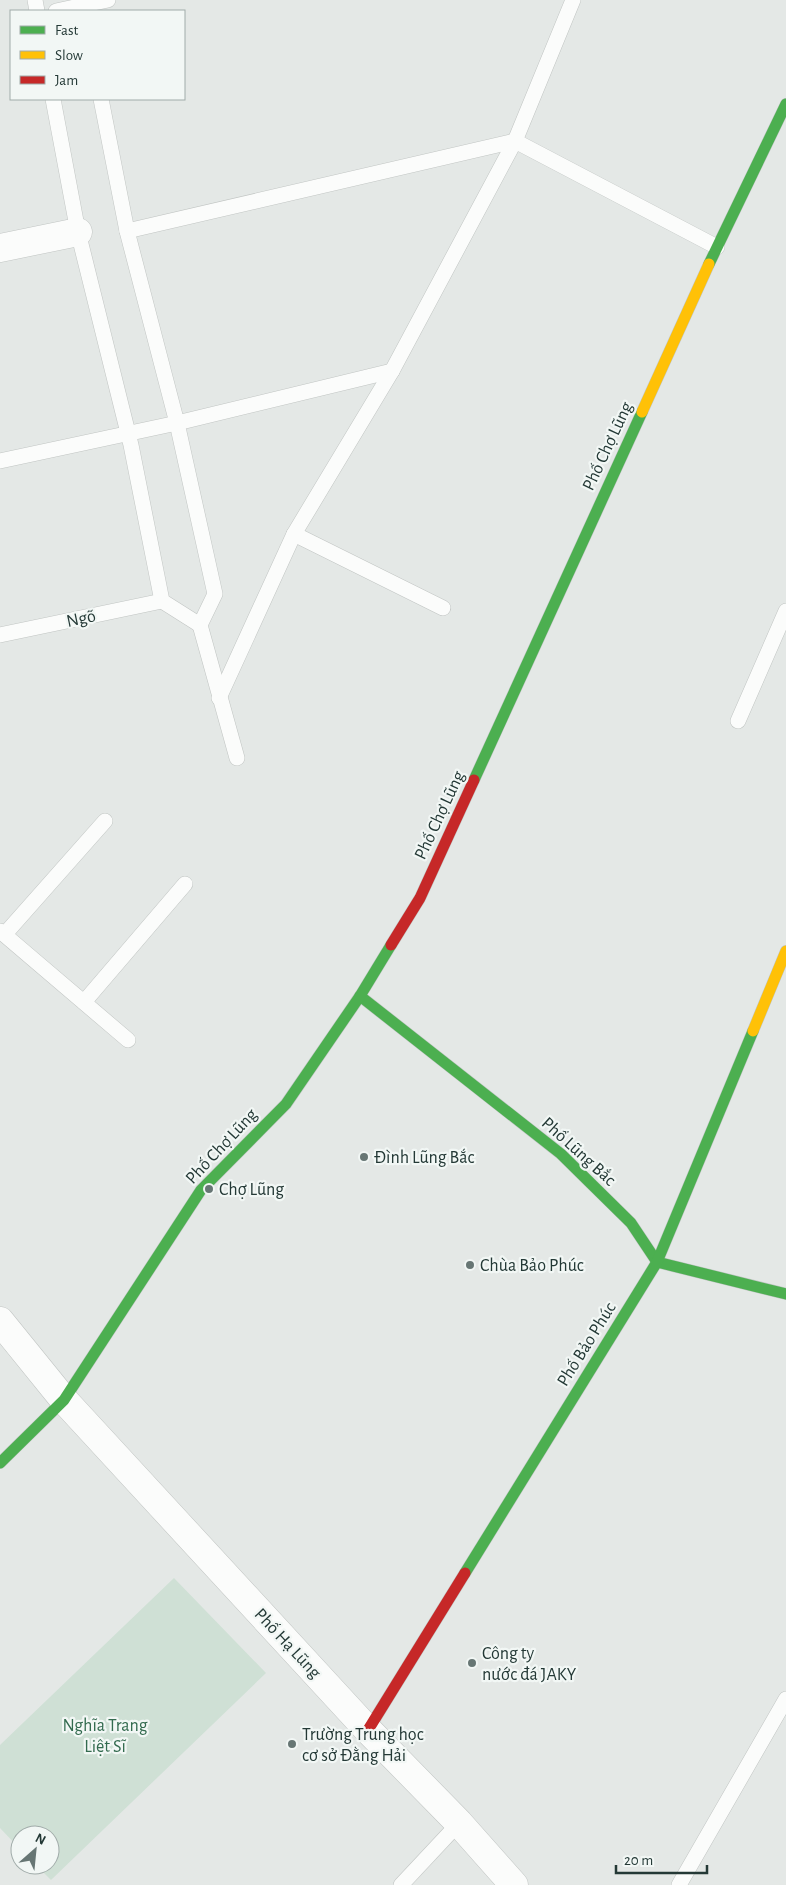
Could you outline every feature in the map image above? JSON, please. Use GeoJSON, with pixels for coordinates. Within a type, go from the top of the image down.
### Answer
{"type":"FeatureCollection","features":[{"type":"Feature","properties":{"kind":"street","name":"Phố Chợ Lũng"},"geometry":{"type":"LineString","coordinates":[[0,1463],[64,1400],[201,1190],[286,1104],[360,996],[420,898],[717,247],[786,104]]}},
{"type":"Feature","properties":{"kind":"street"},"geometry":{"type":"LineString","coordinates":[[0,248],[78,232]]}},
{"type":"Feature","properties":{"kind":"street","name":"Phố Bảo Phúc"},"geometry":{"type":"LineString","coordinates":[[368,1730],[657,1262],[786,951]]}},
{"type":"Feature","properties":{"kind":"street","name":"Phố Lũng Bắc"},"geometry":{"type":"LineString","coordinates":[[360,996],[561,1154],[631,1223],[657,1262]]}},
{"type":"Feature","properties":{"kind":"street"},"geometry":{"type":"LineString","coordinates":[[657,1262],[786,1294]]}},
{"type":"Feature","properties":{"kind":"street","name":"Phố Hạ Lũng"},"geometry":{"type":"LineString","coordinates":[[0,1321],[64,1400],[368,1730],[459,1823],[514,1885]]}},
{"type":"Feature","properties":{"kind":"lane"},"geometry":{"type":"LineString","coordinates":[[61,10],[108,0]]}},
{"type":"Feature","properties":{"kind":"lane"},"geometry":{"type":"LineString","coordinates":[[219,698],[294,534],[392,371],[516,142],[573,0]]}},
{"type":"Feature","properties":{"kind":"lane"},"geometry":{"type":"LineString","coordinates":[[53,100],[78,232],[127,432],[162,601],[200,625]]}},
{"type":"Feature","properties":{"kind":"lane"},"geometry":{"type":"LineString","coordinates":[[101,100],[127,231],[177,422],[215,594],[200,625],[237,758]]}},
{"type":"Feature","properties":{"kind":"lane"},"geometry":{"type":"LineString","coordinates":[[127,231],[516,142],[717,247]]}},
{"type":"Feature","properties":{"kind":"lane"},"geometry":{"type":"LineString","coordinates":[[0,461],[177,422],[392,371]]}},
{"type":"Feature","properties":{"kind":"lane"},"geometry":{"type":"LineString","coordinates":[[294,534],[443,608]]}},
{"type":"Feature","properties":{"kind":"lane","name":"Ngõ"},"geometry":{"type":"LineString","coordinates":[[0,636],[162,601]]}},
{"type":"Feature","properties":{"kind":"lane"},"geometry":{"type":"LineString","coordinates":[[738,721],[786,611]]}},
{"type":"Feature","properties":{"kind":"lane"},"geometry":{"type":"LineString","coordinates":[[105,821],[2,932],[128,1040]]}},
{"type":"Feature","properties":{"kind":"lane"},"geometry":{"type":"LineString","coordinates":[[84,1002],[185,884]]}},
{"type":"Feature","properties":{"kind":"lane"},"geometry":{"type":"LineString","coordinates":[[679,1885],[786,1698]]}},
{"type":"Feature","properties":{"kind":"lane"},"geometry":{"type":"LineString","coordinates":[[401,1885],[459,1823]]}},
{"type":"Feature","properties":{"kind":"green space","name":"Nghĩa Trang Liệt Sĩ"},"geometry":{"type":"Polygon","coordinates":[[[174,1578],[266,1673],[60,1871],[60,1825],[10,1825],[10,1838],[0,1828],[0,1745],[174,1578]]]}},
{"type":"Feature","properties":{"kind":"green space","name":"Nghĩa Trang Liệt Sĩ"},"geometry":{"type":"Polygon","coordinates":[[[46,1875],[56,1875],[51,1880],[46,1875]]]}},
{"type":"Feature","properties":{"kind":"traffic: fast"},"geometry":{"type":"LineString","coordinates":[[709,264],[786,104]]}},
{"type":"Feature","properties":{"kind":"traffic: fast"},"geometry":{"type":"LineString","coordinates":[[474,780],[642,412]]}},
{"type":"Feature","properties":{"kind":"traffic: fast"},"geometry":{"type":"LineString","coordinates":[[0,1463],[64,1400],[201,1190],[286,1104],[360,996],[391,945]]}},
{"type":"Feature","properties":{"kind":"traffic: fast"},"geometry":{"type":"LineString","coordinates":[[360,996],[561,1154],[631,1223],[657,1262],[786,1294]]}},
{"type":"Feature","properties":{"kind":"traffic: fast"},"geometry":{"type":"LineString","coordinates":[[465,1573],[657,1262],[753,1031]]}},
{"type":"Feature","properties":{"kind":"traffic: slow"},"geometry":{"type":"LineString","coordinates":[[642,412],[709,264]]}},
{"type":"Feature","properties":{"kind":"traffic: slow"},"geometry":{"type":"LineString","coordinates":[[753,1031],[786,951]]}},
{"type":"Feature","properties":{"kind":"traffic: jam"},"geometry":{"type":"LineString","coordinates":[[391,945],[420,898],[474,780]]}},
{"type":"Feature","properties":{"kind":"traffic: jam"},"geometry":{"type":"LineString","coordinates":[[368,1730],[465,1573]]}},
{"type":"Feature","properties":{"kind":"place","name":"Đình Lũng Bắc"},"geometry":{"type":"Point","coordinates":[364,1157]}},
{"type":"Feature","properties":{"kind":"place","name":"Chợ Lũng"},"geometry":{"type":"Point","coordinates":[209,1189]}},
{"type":"Feature","properties":{"kind":"place","name":"Chùa Bảo Phúc"},"geometry":{"type":"Point","coordinates":[470,1265]}},
{"type":"Feature","properties":{"kind":"place","name":"Công ty nước đá JAKY"},"geometry":{"type":"Point","coordinates":[472,1663]}},
{"type":"Feature","properties":{"kind":"place","name":"Trường Trung học cơ sở Đằng Hải"},"geometry":{"type":"Point","coordinates":[292,1744]}}]}
